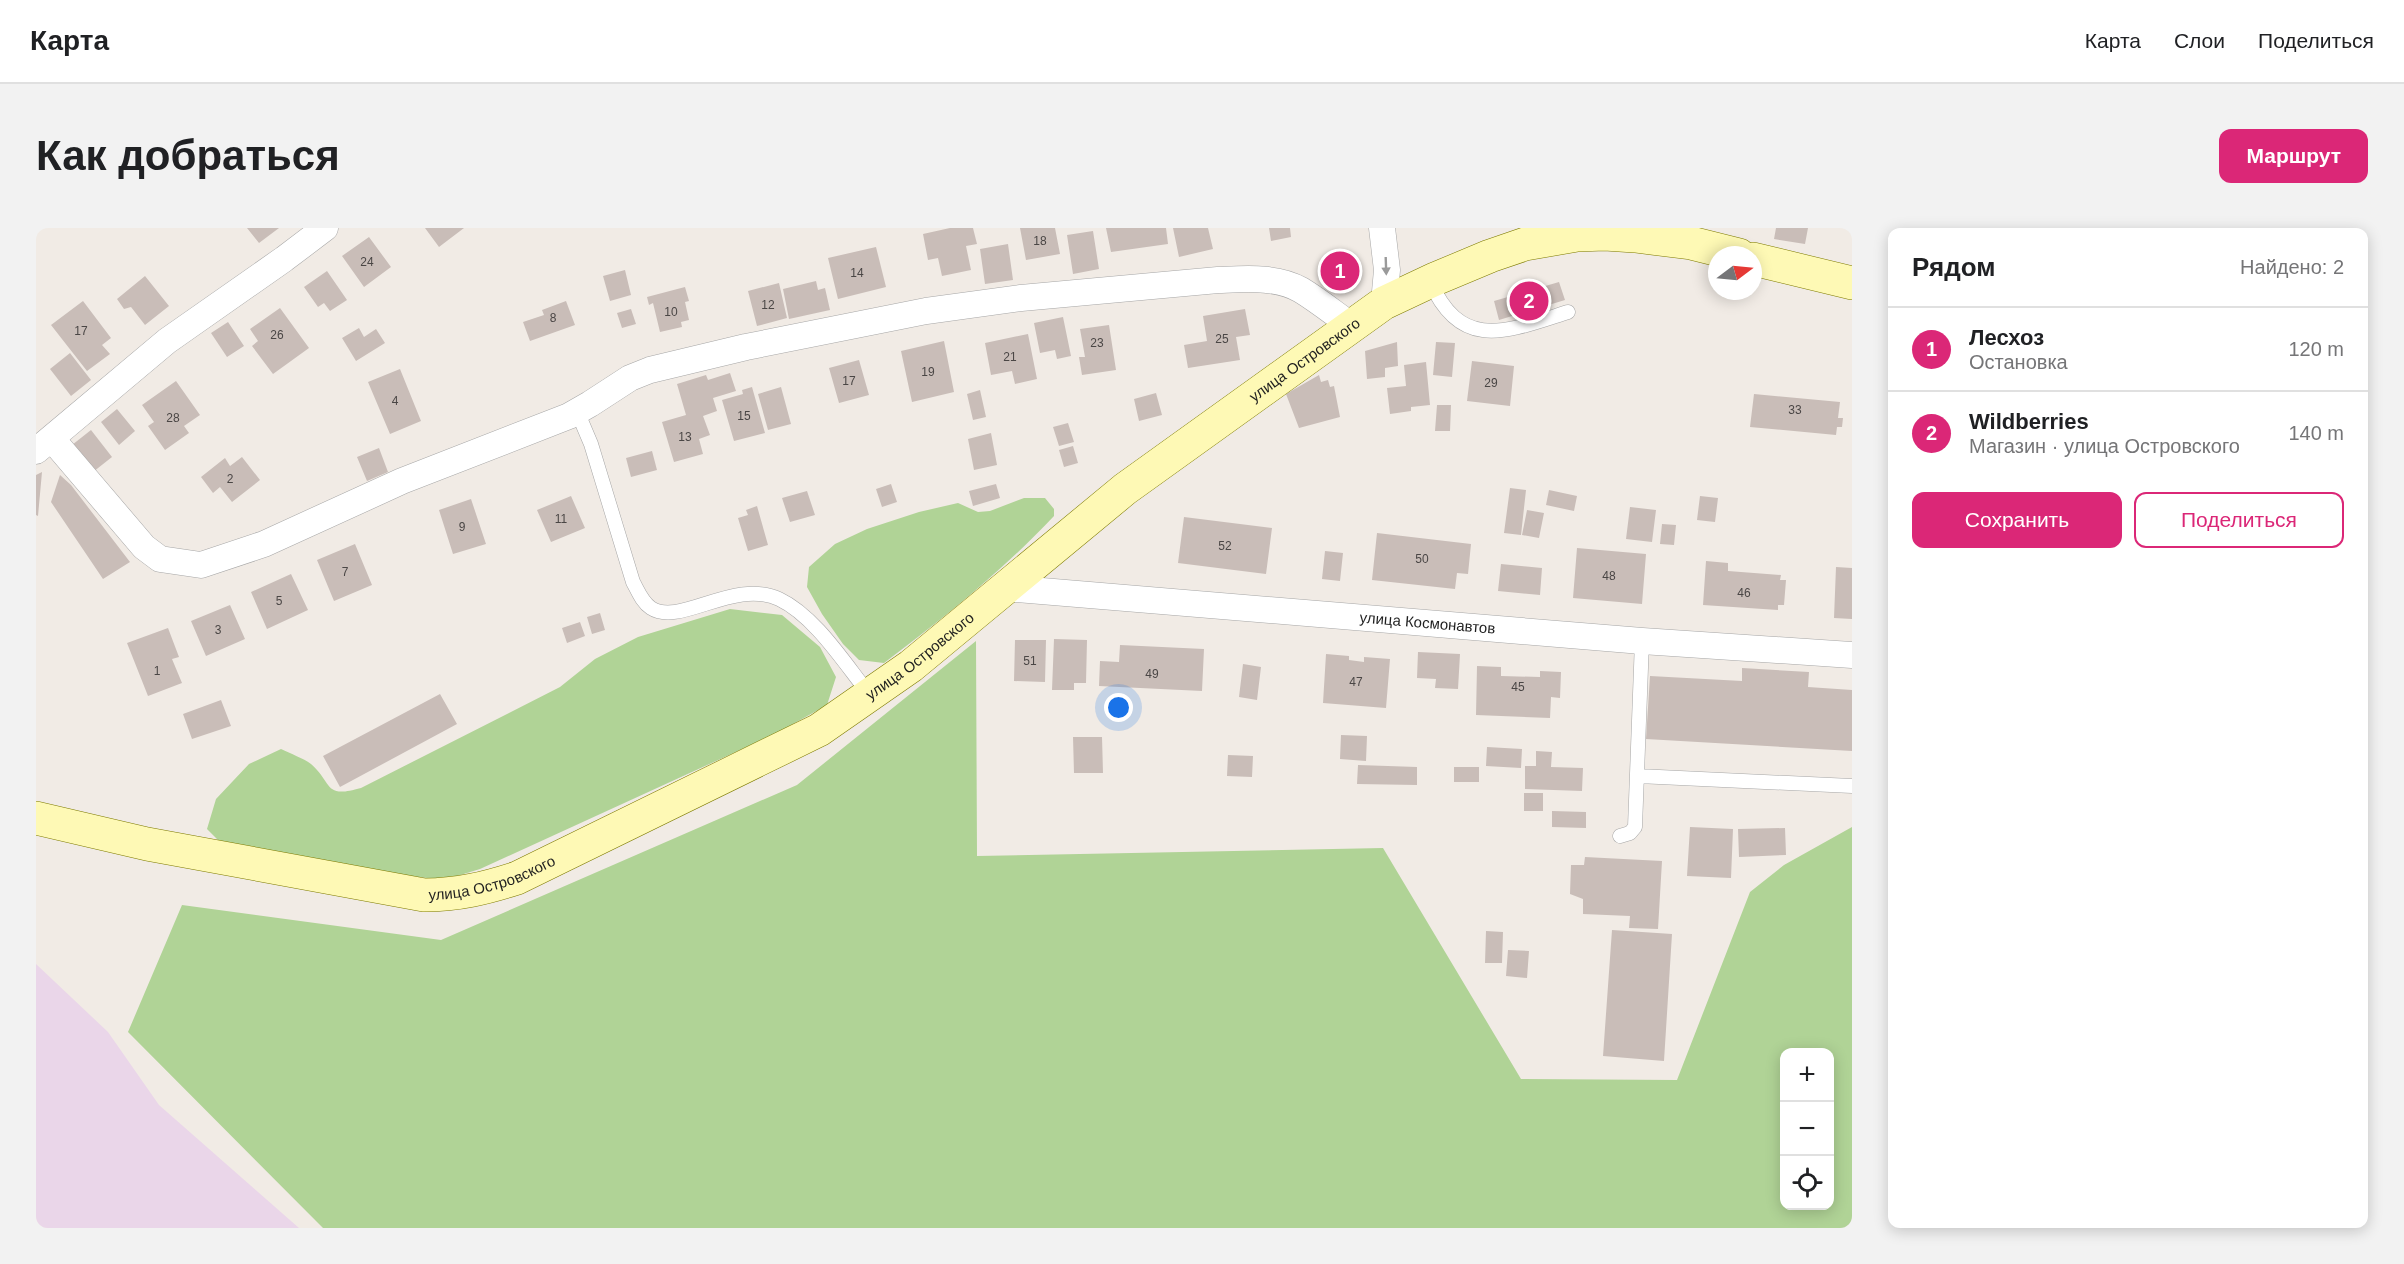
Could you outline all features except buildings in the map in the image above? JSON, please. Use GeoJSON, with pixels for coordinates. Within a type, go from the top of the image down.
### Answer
{"type":"FeatureCollection","features":[{"type":"Feature","properties":{"kind":"street"},"geometry":{"type":"LineString","coordinates":[[325,228],[167,341],[44,445],[144,547],[160,559],[201,565],[264,544],[402,482],[577,411],[630,378],[650,370],[746,347],[926,311],[1021,298],[1250,279],[1277,282],[1300,289],[1352,326]]}},
{"type":"Feature","properties":{"kind":"street"},"geometry":{"type":"LineString","coordinates":[[1382,228],[1387,270],[1384,303]]}},
{"type":"Feature","properties":{"kind":"street","name":"улица Островского"},"geometry":{"type":"LineString","coordinates":[[36,818],[147,844],[424,894],[450,895],[482,890],[517,878],[819,730],[911,666],[1125,489],[1384,303],[1430,281],[1525,244],[1577,235],[1635,236],[1708,247]]}},
{"type":"Feature","properties":{"kind":"street"},"geometry":{"type":"LineString","coordinates":[[1762,260],[1852,283]]}},
{"type":"Feature","properties":{"kind":"street","name":"улица Космонавтов"},"geometry":{"type":"LineString","coordinates":[[1005,588],[1642,641],[1852,656]]}},
{"type":"Feature","properties":{"kind":"lane"},"geometry":{"type":"LineString","coordinates":[[1430,281],[1438,301],[1457,321],[1468,327],[1500,331],[1568,312]]}},
{"type":"Feature","properties":{"kind":"lane"},"geometry":{"type":"LineString","coordinates":[[577,411],[591,444],[633,582],[640,597],[650,608],[667,614],[744,593],[779,599],[801,613],[870,695]]}},
{"type":"Feature","properties":{"kind":"lane"},"geometry":{"type":"LineString","coordinates":[[1620,836],[1630,833],[1635,827],[1642,641]]}},
{"type":"Feature","properties":{"kind":"lane"},"geometry":{"type":"LineString","coordinates":[[1638,776],[1852,786]]}},
{"type":"Feature","properties":{"kind":"shaded area"},"geometry":{"type":"Polygon","coordinates":[[[36,964],[108,1032],[159,1105],[299,1228],[36,1228],[36,964]]]}},
{"type":"Feature","properties":{"kind":"green space"},"geometry":{"type":"Polygon","coordinates":[[[1024,498],[1045,498],[1054,509],[1054,516],[972,593],[884,663],[859,660],[843,644],[807,587],[809,567],[835,544],[867,529],[919,512],[958,503],[978,512],[990,511],[1024,498]]]}},
{"type":"Feature","properties":{"kind":"green space"},"geometry":{"type":"Polygon","coordinates":[[[730,609],[782,615],[820,647],[836,677],[827,705],[775,734],[480,869],[444,880],[376,872],[220,842],[207,829],[216,799],[249,764],[281,749],[311,764],[334,790],[340,792],[361,788],[560,687],[595,659],[638,637],[730,609]]]}},
{"type":"Feature","properties":{"kind":"green space"},"geometry":{"type":"Polygon","coordinates":[[[976,641],[977,856],[1383,848],[1521,1079],[1677,1080],[1750,892],[1784,865],[1852,827],[1852,1228],[323,1228],[128,1032],[182,905],[441,940],[797,785],[976,641]]]}},
{"type":"Feature","properties":{"kind":"place","name":"Лесхоз"},"geometry":{"type":"Point","coordinates":[1340,271]}},
{"type":"Feature","properties":{"kind":"place","name":"Wildberries"},"geometry":{"type":"Point","coordinates":[1529,301]}}]}
